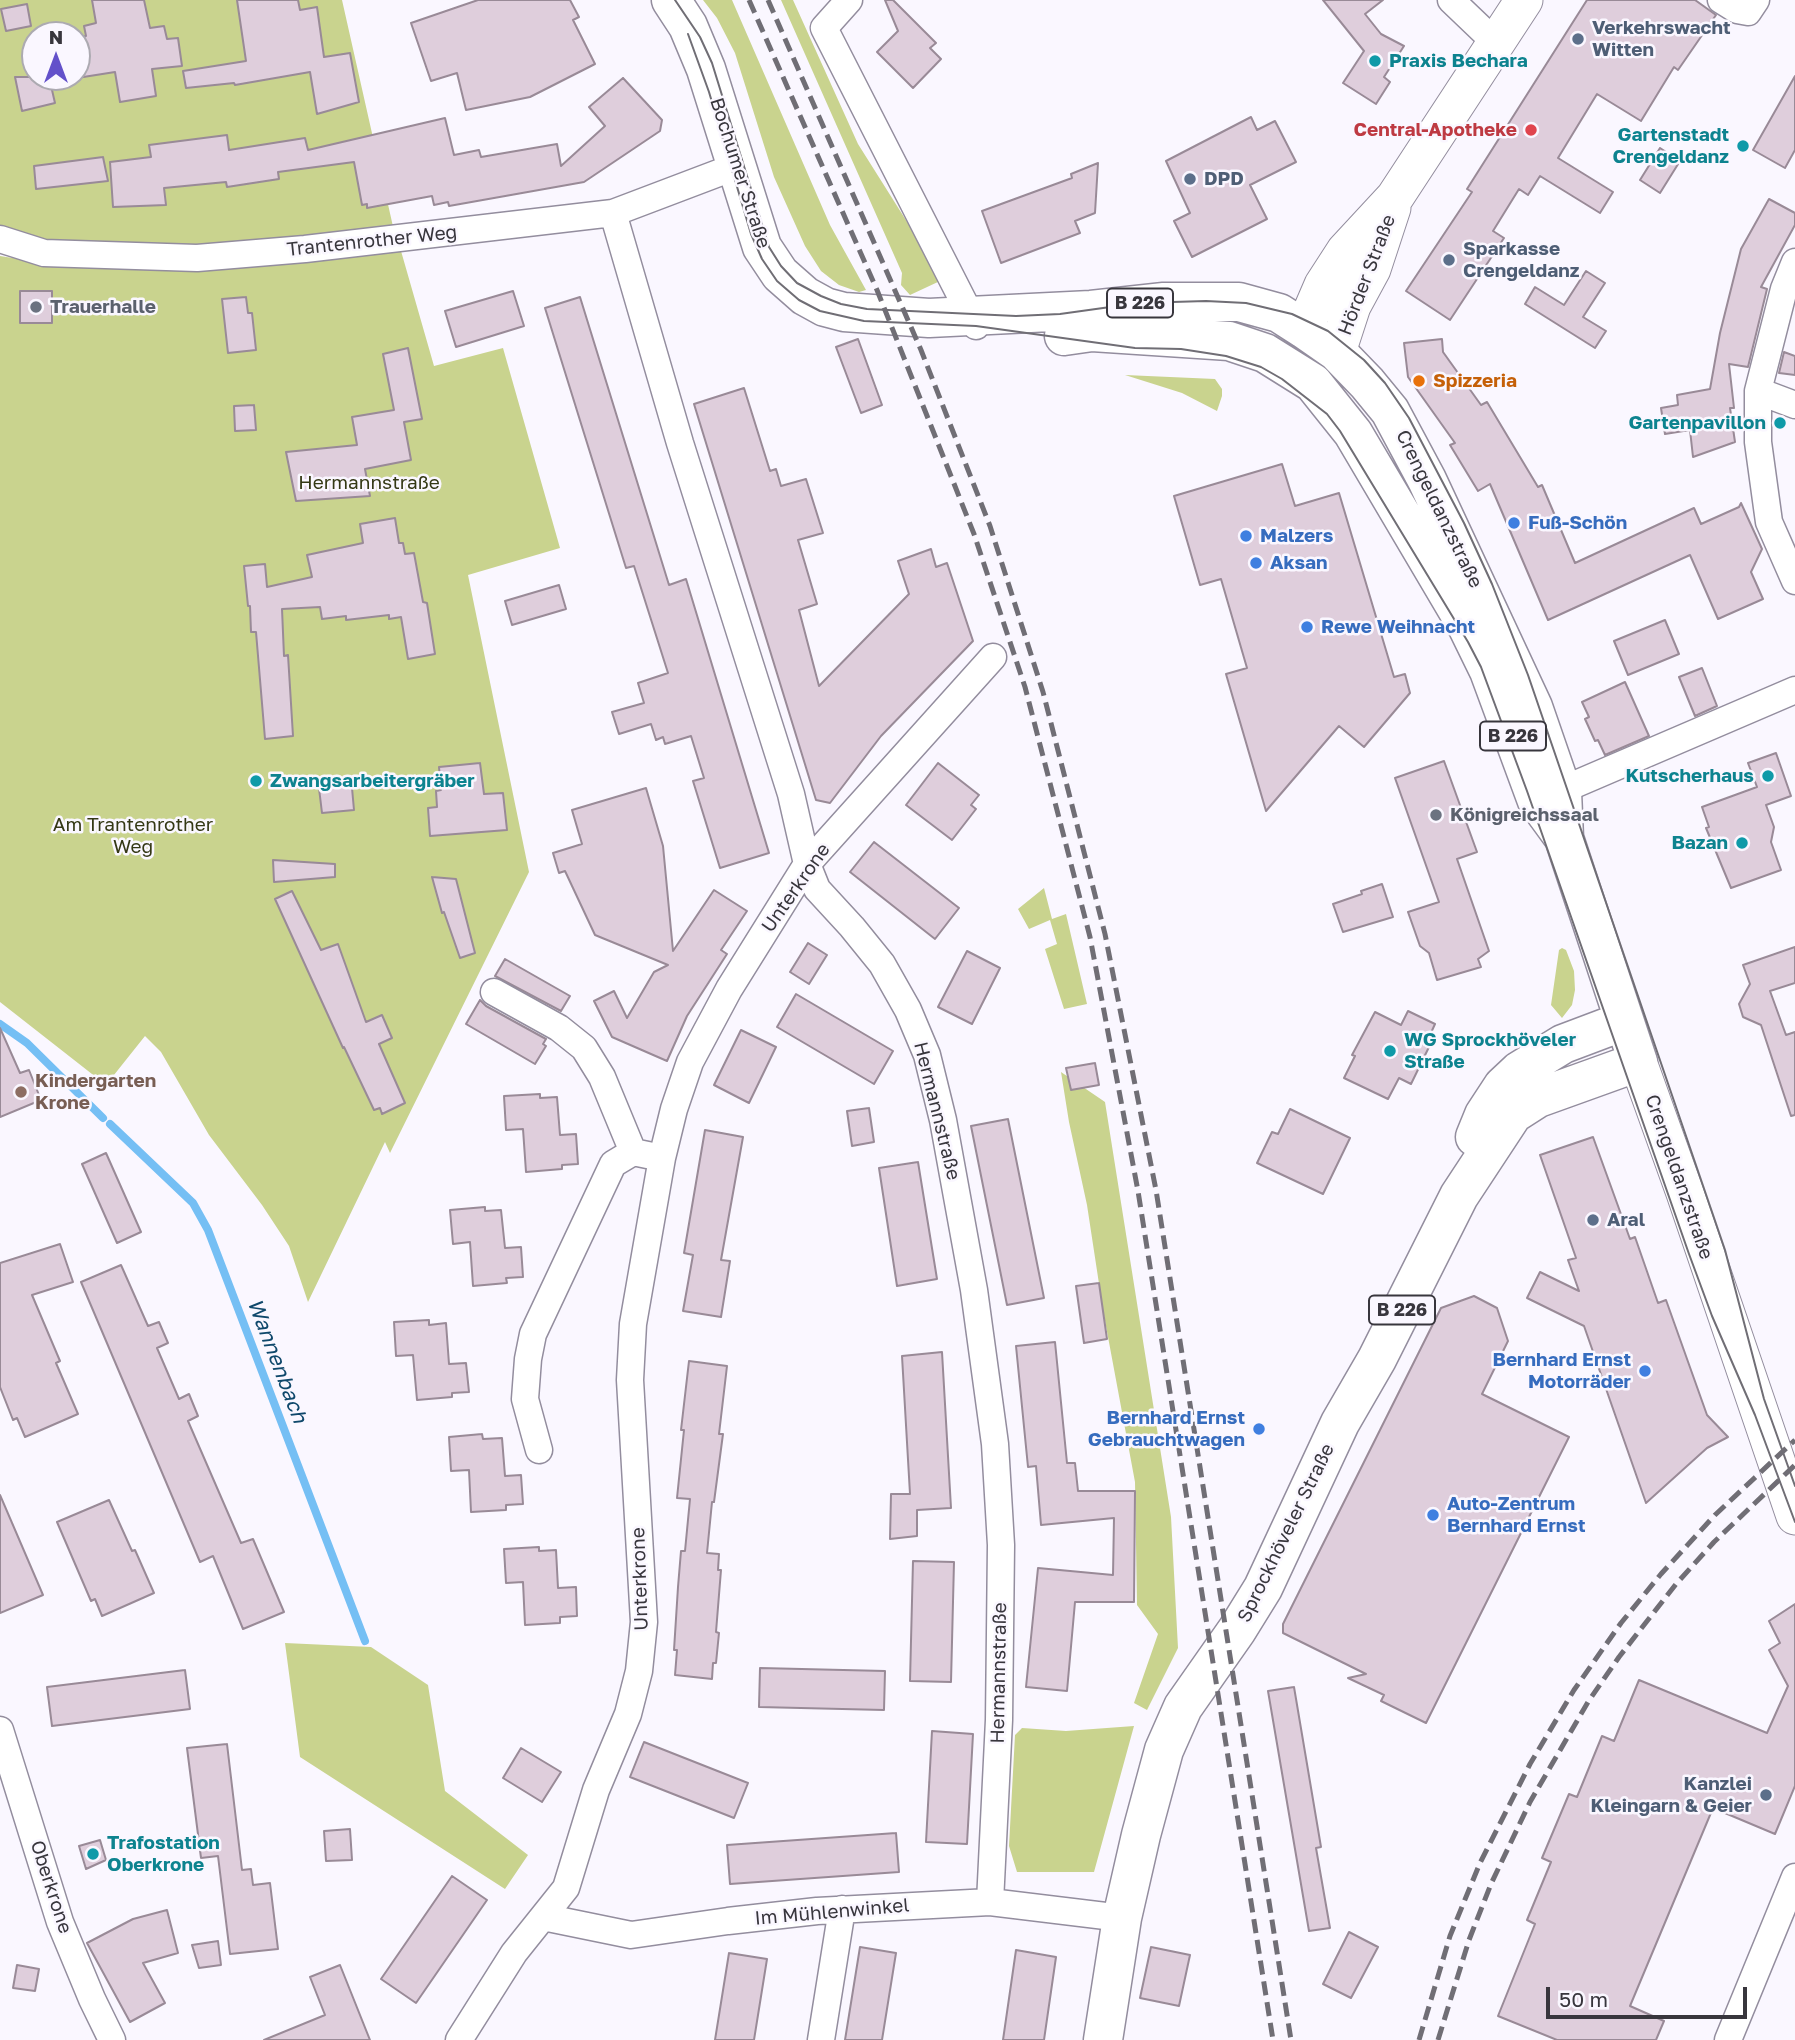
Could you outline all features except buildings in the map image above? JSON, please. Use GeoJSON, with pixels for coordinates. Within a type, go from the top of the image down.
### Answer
{"type":"FeatureCollection","features":[{"type":"Feature","properties":{"kind":"main road","name":"Bochumer Straße"},"geometry":{"type":"LineString","coordinates":[[671,0],[698,48],[762,247],[780,274],[795,290],[825,307],[844,312],[929,318],[949,324],[1164,302],[1223,301],[1239,302],[1279,313],[1304,329]]}},
{"type":"Feature","properties":{"kind":"main road","name":"Hörder Straße"},"geometry":{"type":"LineString","coordinates":[[1304,329],[1323,285],[1345,251],[1395,197],[1524,0]]}},
{"type":"Feature","properties":{"kind":"main road","name":"Hörder Straße"},"geometry":{"type":"LineString","coordinates":[[1337,352],[1352,306],[1372,269],[1395,197]]}},
{"type":"Feature","properties":{"kind":"main road","name":"Bochumer Straße"},"geometry":{"type":"LineString","coordinates":[[973,320],[1063,336],[1092,332],[1207,338],[1247,346],[1299,374]]}},
{"type":"Feature","properties":{"kind":"main road","name":"Crengeldanzstraße"},"geometry":{"type":"LineString","coordinates":[[1304,329],[1337,352],[1390,411],[1427,480],[1533,707],[1549,796]]}},
{"type":"Feature","properties":{"kind":"main road"},"geometry":{"type":"LineString","coordinates":[[1299,374],[1304,329]]}},
{"type":"Feature","properties":{"kind":"main road"},"geometry":{"type":"LineString","coordinates":[[1299,374],[1337,352]]}},
{"type":"Feature","properties":{"kind":"main road","name":"Crengeldanzstraße"},"geometry":{"type":"LineString","coordinates":[[1299,374],[1353,433],[1467,626],[1549,796],[1795,1516]]}},
{"type":"Feature","properties":{"kind":"main road","name":"Sprockhöveler Straße"},"geometry":{"type":"LineString","coordinates":[[1459,1196],[1471,1146],[1484,1115],[1503,1086],[1519,1071],[1563,1044],[1625,1021]]}},
{"type":"Feature","properties":{"kind":"main road","name":"Sprockhöveler Straße"},"geometry":{"type":"LineString","coordinates":[[1103,2040],[1122,1917],[1164,1750],[1183,1707],[1263,1588],[1340,1423],[1377,1359],[1459,1196],[1514,1114],[1538,1098],[1638,1062]]}},
{"type":"Feature","properties":{"kind":"street"},"geometry":{"type":"LineString","coordinates":[[849,0],[824,28],[973,320]]}},
{"type":"Feature","properties":{"kind":"street"},"geometry":{"type":"LineString","coordinates":[[1451,0],[1497,44]]}},
{"type":"Feature","properties":{"kind":"street"},"geometry":{"type":"LineString","coordinates":[[1721,0],[1737,10],[1748,12],[1756,0]]}},
{"type":"Feature","properties":{"kind":"street","name":"Trantenrother Weg"},"geometry":{"type":"LineString","coordinates":[[0,239],[44,253],[197,258],[401,239],[613,213],[737,166]]}},
{"type":"Feature","properties":{"kind":"street","name":"Hermannstraße"},"geometry":{"type":"LineString","coordinates":[[613,213],[680,443],[791,794],[807,864],[817,889],[882,964],[908,1010],[927,1055],[943,1120],[974,1290],[995,1444],[1002,1545],[1000,1709],[990,1902]]}},
{"type":"Feature","properties":{"kind":"street"},"geometry":{"type":"LineString","coordinates":[[1795,262],[1784,289],[1758,391],[1758,442],[1769,522],[1795,581]]}},
{"type":"Feature","properties":{"kind":"street"},"geometry":{"type":"LineString","coordinates":[[1758,391],[1795,405]]}},
{"type":"Feature","properties":{"kind":"street","name":"Unterkrone"},"geometry":{"type":"LineString","coordinates":[[458,2040],[514,1954],[566,1888],[596,1790],[628,1714],[639,1671],[644,1622],[630,1380],[632,1335],[662,1158],[674,1109],[690,1062],[729,989],[807,864],[993,657]]}},
{"type":"Feature","properties":{"kind":"street"},"geometry":{"type":"LineString","coordinates":[[1549,796],[1795,690]]}},
{"type":"Feature","properties":{"kind":"street"},"geometry":{"type":"LineString","coordinates":[[494,992],[559,1028],[584,1048],[602,1076],[634,1152]]}},
{"type":"Feature","properties":{"kind":"street"},"geometry":{"type":"LineString","coordinates":[[539,1450],[525,1399],[527,1359],[533,1334],[613,1164],[634,1152],[662,1158]]}},
{"type":"Feature","properties":{"kind":"street","name":"Oberkrone"},"geometry":{"type":"LineString","coordinates":[[0,1730],[5,1764],[60,1922],[112,2040]]}},
{"type":"Feature","properties":{"kind":"street"},"geometry":{"type":"LineString","coordinates":[[1728,2040],[1795,1877]]}},
{"type":"Feature","properties":{"kind":"street","name":"Im Mühlenwinkel"},"geometry":{"type":"LineString","coordinates":[[544,1917],[631,1935],[842,1909],[990,1902],[1122,1917]]}},
{"type":"Feature","properties":{"kind":"street"},"geometry":{"type":"LineString","coordinates":[[821,2040],[842,1909]]}},
{"type":"Feature","properties":{"kind":"green space"},"geometry":{"type":"Polygon","coordinates":[[[0,0],[342,0],[394,231],[204,250],[41,242],[0,233],[0,0]]]}},
{"type":"Feature","properties":{"kind":"green space"},"geometry":{"type":"Polygon","coordinates":[[[703,0],[732,0],[830,225],[866,290],[859,292],[839,285],[821,271],[805,246],[774,177],[735,53],[717,18],[703,0]]]}},
{"type":"Feature","properties":{"kind":"green space"},"geometry":{"type":"Polygon","coordinates":[[[781,0],[793,0],[858,144],[938,271],[940,281],[910,295],[901,285],[902,273],[781,0]]]}},
{"type":"Feature","properties":{"kind":"green space","name":"Am Trantenrother Weg"},"geometry":{"type":"Polygon","coordinates":[[[399,244],[434,366],[503,348],[560,548],[468,575],[529,872],[390,1153],[385,1142],[308,1302],[289,1246],[209,1135],[161,1052],[145,1036],[106,1085],[0,1002],[0,256],[38,262],[399,244]]]}},
{"type":"Feature","properties":{"kind":"green space"},"geometry":{"type":"Polygon","coordinates":[[[1125,375],[1215,379],[1222,389],[1222,396],[1217,411],[1182,393],[1125,375]]]}},
{"type":"Feature","properties":{"kind":"green space"},"geometry":{"type":"Polygon","coordinates":[[[1044,888],[1052,919],[1066,914],[1087,1004],[1064,1009],[1045,949],[1057,944],[1050,920],[1029,929],[1018,909],[1044,888]]]}},
{"type":"Feature","properties":{"kind":"green space"},"geometry":{"type":"Polygon","coordinates":[[[1559,950],[1566,950],[1574,971],[1575,990],[1572,1005],[1562,1018],[1551,1005],[1559,950]]]}},
{"type":"Feature","properties":{"kind":"green space"},"geometry":{"type":"Polygon","coordinates":[[[1061,1072],[1105,1102],[1171,1517],[1178,1648],[1147,1710],[1134,1703],[1158,1634],[1137,1605],[1135,1482],[1061,1072]]]}},
{"type":"Feature","properties":{"kind":"green space"},"geometry":{"type":"Polygon","coordinates":[[[285,1643],[371,1647],[428,1685],[445,1791],[528,1855],[505,1889],[300,1757],[285,1643]]]}},
{"type":"Feature","properties":{"kind":"green space"},"geometry":{"type":"Polygon","coordinates":[[[1134,1726],[1094,1872],[1017,1872],[1009,1846],[1015,1735],[1022,1728],[1066,1731],[1134,1726]]]}},
{"type":"Feature","properties":{"kind":"waterway","name":"Wannenbach"},"geometry":{"type":"LineString","coordinates":[[0,1024],[27,1043],[103,1118]]}},
{"type":"Feature","properties":{"kind":"waterway","name":"Wannenbach"},"geometry":{"type":"LineString","coordinates":[[110,1124],[193,1203],[208,1230],[365,1641]]}},
{"type":"Feature","properties":{"kind":"tram line"},"geometry":{"type":"LineString","coordinates":[[675,0],[700,37],[712,63],[769,247],[781,266],[797,283],[821,296],[841,304],[867,309],[1016,316],[1060,314],[1139,303],[1246,303],[1292,314],[1328,331],[1364,360],[1385,383],[1409,418],[1464,523],[1492,584],[1528,675],[1725,1250],[1764,1399],[1795,1486]]}},
{"type":"Feature","properties":{"kind":"tram line"},"geometry":{"type":"LineString","coordinates":[[688,34],[709,92],[751,234],[762,259],[777,281],[799,300],[820,311],[864,321],[976,326],[1135,348],[1181,349],[1226,356],[1261,367],[1282,379],[1327,414],[1340,431],[1481,667],[1689,1254],[1712,1316],[1755,1415],[1795,1522]]}},
{"type":"Feature","properties":{"kind":"railway"},"geometry":{"type":"LineString","coordinates":[[749,0],[877,290],[974,534],[1025,687],[1090,937],[1138,1191],[1273,2040]]}},
{"type":"Feature","properties":{"kind":"railway"},"geometry":{"type":"LineString","coordinates":[[768,0],[921,350],[990,526],[1043,692],[1105,934],[1156,1190],[1291,2040]]}},
{"type":"Feature","properties":{"kind":"railway"},"geometry":{"type":"LineString","coordinates":[[1419,2040],[1450,1936],[1480,1863],[1530,1764],[1574,1690],[1621,1623],[1661,1574],[1715,1515],[1795,1440]]}},
{"type":"Feature","properties":{"kind":"railway"},"geometry":{"type":"LineString","coordinates":[[1438,2040],[1469,1940],[1491,1884],[1530,1802],[1588,1702],[1676,1584],[1714,1542],[1795,1465]]}},
{"type":"Feature","properties":{"kind":"place","name":"Verkehrswacht Witten"},"geometry":{"type":"Point","coordinates":[1578,39]}},
{"type":"Feature","properties":{"kind":"place","name":"Praxis Bechara"},"geometry":{"type":"Point","coordinates":[1375,61]}},
{"type":"Feature","properties":{"kind":"place","name":"Central-Apotheke"},"geometry":{"type":"Point","coordinates":[1531,130]}},
{"type":"Feature","properties":{"kind":"place","name":"Gartenstadt Crengeldanz"},"geometry":{"type":"Point","coordinates":[1743,146]}},
{"type":"Feature","properties":{"kind":"place","name":"DPD"},"geometry":{"type":"Point","coordinates":[1190,179]}},
{"type":"Feature","properties":{"kind":"place","name":"Sparkasse Crengeldanz"},"geometry":{"type":"Point","coordinates":[1449,260]}},
{"type":"Feature","properties":{"kind":"place","name":"Trauerhalle"},"geometry":{"type":"Point","coordinates":[36,307]}},
{"type":"Feature","properties":{"kind":"place","name":"Spizzeria"},"geometry":{"type":"Point","coordinates":[1419,381]}},
{"type":"Feature","properties":{"kind":"place","name":"Gartenpavillon"},"geometry":{"type":"Point","coordinates":[1780,423]}},
{"type":"Feature","properties":{"kind":"place","name":"Fuß-Schön"},"geometry":{"type":"Point","coordinates":[1514,523]}},
{"type":"Feature","properties":{"kind":"place","name":"Malzers"},"geometry":{"type":"Point","coordinates":[1246,536]}},
{"type":"Feature","properties":{"kind":"place","name":"Aksan"},"geometry":{"type":"Point","coordinates":[1256,563]}},
{"type":"Feature","properties":{"kind":"place","name":"Rewe Weihnacht"},"geometry":{"type":"Point","coordinates":[1307,627]}},
{"type":"Feature","properties":{"kind":"place","name":"Kutscherhaus"},"geometry":{"type":"Point","coordinates":[1768,776]}},
{"type":"Feature","properties":{"kind":"place","name":"Zwangsarbeitergräber"},"geometry":{"type":"Point","coordinates":[256,781]}},
{"type":"Feature","properties":{"kind":"place","name":"Königreichssaal"},"geometry":{"type":"Point","coordinates":[1436,815]}},
{"type":"Feature","properties":{"kind":"place","name":"Bazan"},"geometry":{"type":"Point","coordinates":[1742,843]}},
{"type":"Feature","properties":{"kind":"place","name":"WG Sprockhöveler Straße"},"geometry":{"type":"Point","coordinates":[1390,1051]}},
{"type":"Feature","properties":{"kind":"place","name":"Kindergarten Krone"},"geometry":{"type":"Point","coordinates":[21,1092]}},
{"type":"Feature","properties":{"kind":"place","name":"Aral"},"geometry":{"type":"Point","coordinates":[1593,1220]}},
{"type":"Feature","properties":{"kind":"place","name":"Bernhard Ernst Motorräder"},"geometry":{"type":"Point","coordinates":[1645,1371]}},
{"type":"Feature","properties":{"kind":"place","name":"Bernhard Ernst Gebrauchtwagen"},"geometry":{"type":"Point","coordinates":[1259,1429]}},
{"type":"Feature","properties":{"kind":"place","name":"Auto-Zentrum Bernhard Ernst"},"geometry":{"type":"Point","coordinates":[1433,1515]}},
{"type":"Feature","properties":{"kind":"place","name":"Kanzlei Kleingarn & Geier"},"geometry":{"type":"Point","coordinates":[1766,1795]}},
{"type":"Feature","properties":{"kind":"place","name":"Trafostation Oberkrone"},"geometry":{"type":"Point","coordinates":[93,1854]}}]}
